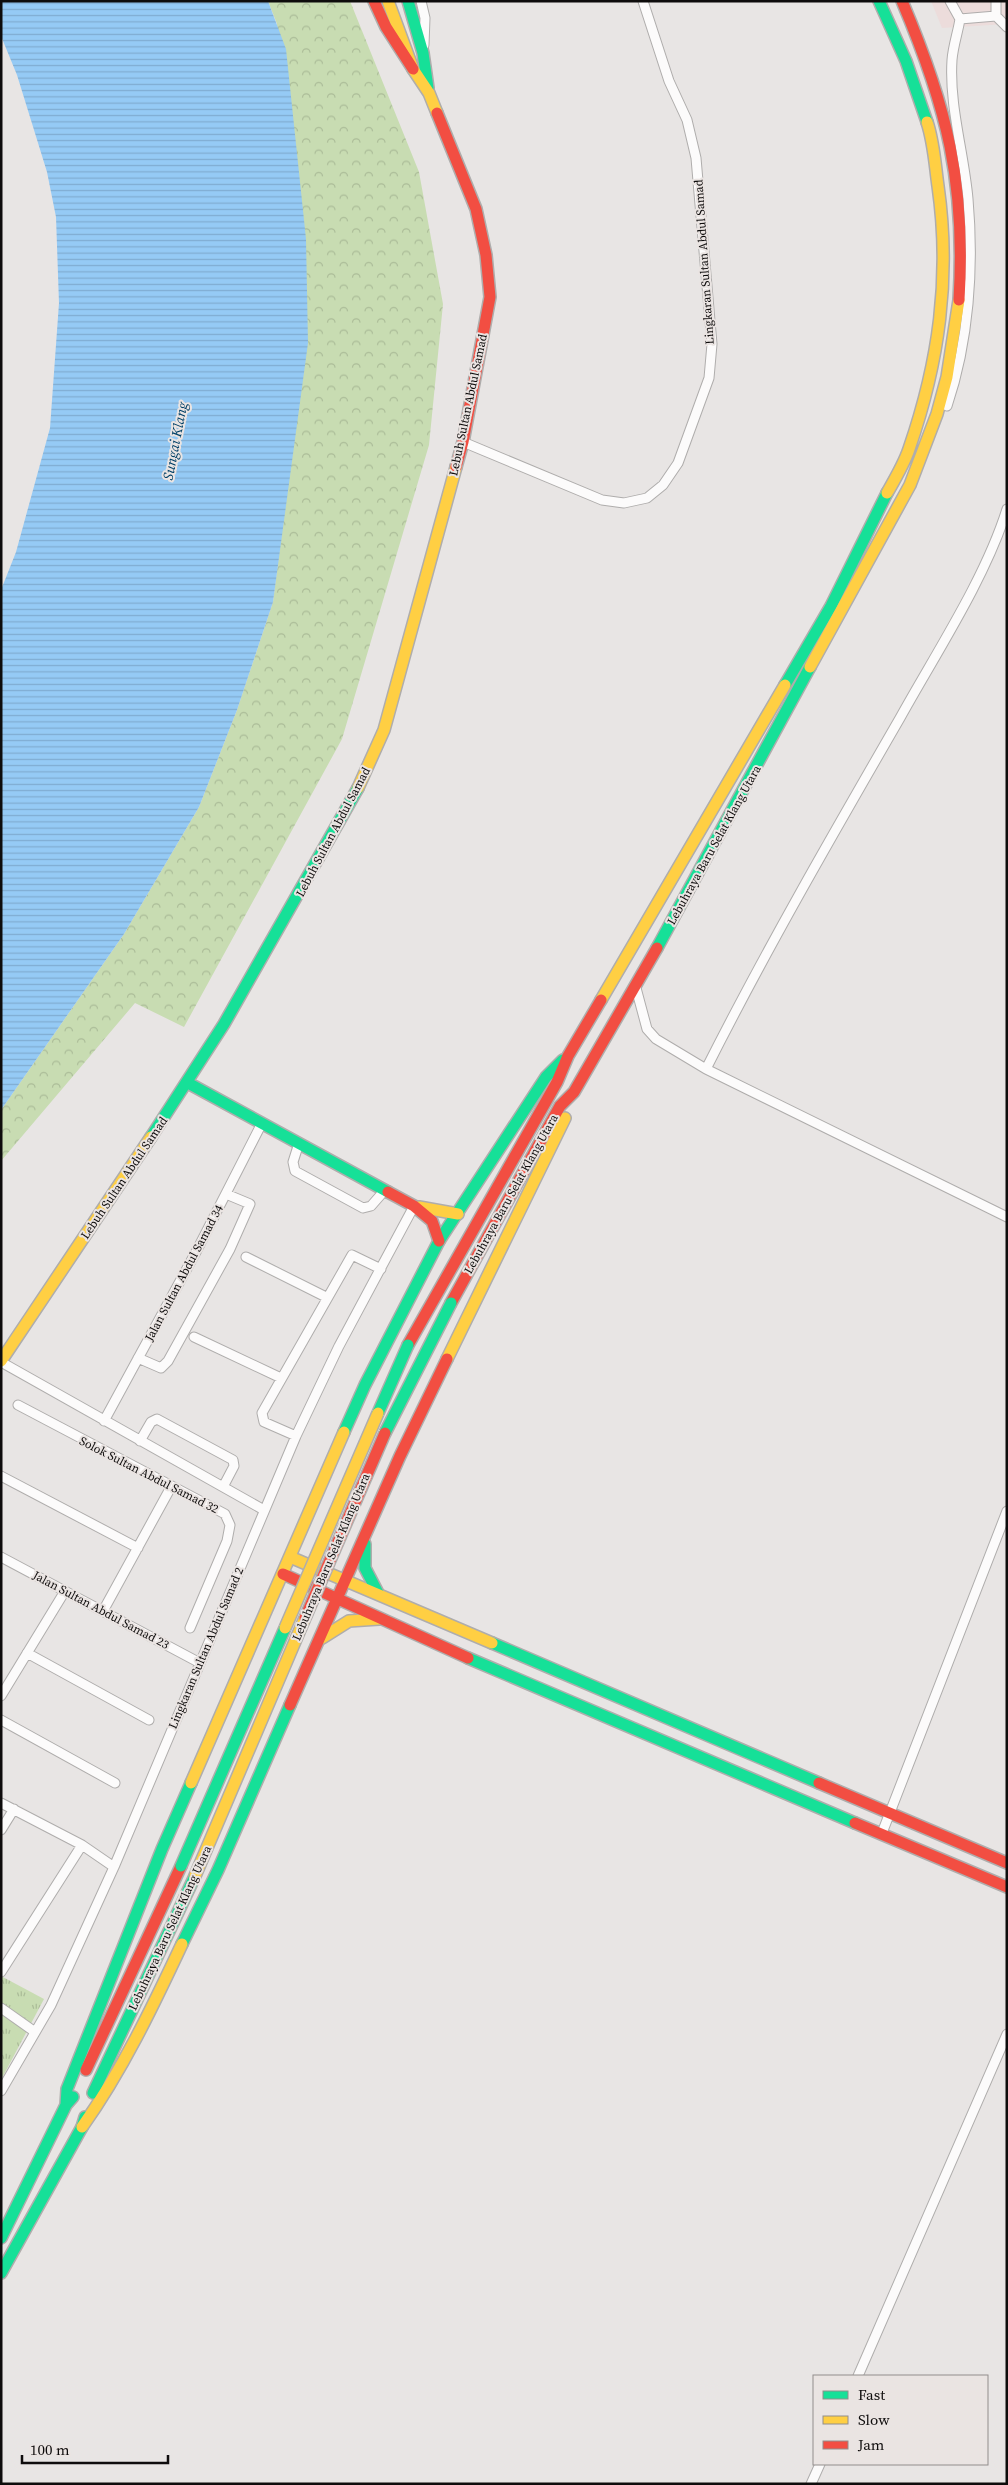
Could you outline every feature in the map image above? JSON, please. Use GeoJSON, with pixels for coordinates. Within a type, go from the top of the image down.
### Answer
{"type":"FeatureCollection","features":[{"type":"Feature","properties":{"kind":"main road"},"geometry":{"type":"LineString","coordinates":[[374,1],[386,27],[413,69]]}},
{"type":"Feature","properties":{"kind":"main road","name":"Lebuh Sultan Abdul Samad"},"geometry":{"type":"LineString","coordinates":[[408,1],[423,53],[428,93]]}},
{"type":"Feature","properties":{"kind":"main road","name":"Lebuhraya Baru Selat Klang Utara"},"geometry":{"type":"LineString","coordinates":[[1,2238],[66,2105],[75,2094],[181,1866],[408,1345],[557,1082],[568,1056],[831,606],[909,450],[935,355],[943,304],[945,256],[942,214],[931,135],[906,61],[880,1]]}},
{"type":"Feature","properties":{"kind":"main road","name":"Lebuhraya Baru Selat Klang Utara"},"geometry":{"type":"LineString","coordinates":[[1,2273],[82,2127],[88,2103],[195,1876],[382,1438],[450,1303],[560,1106],[574,1092],[636,987],[910,485],[937,414],[952,353],[958,307],[961,222],[954,163],[942,109],[926,57],[902,1]]}},
{"type":"Feature","properties":{"kind":"main road","name":"Lebuh Sultan Abdul Samad"},"geometry":{"type":"LineString","coordinates":[[1,1362],[188,1083],[328,845],[358,789],[384,730],[463,442],[490,297],[486,255],[476,209],[428,93],[413,69],[389,5]]}},
{"type":"Feature","properties":{"kind":"main road"},"geometry":{"type":"LineString","coordinates":[[66,2105],[67,2089],[162,1849],[284,1574],[365,1385],[439,1241],[546,1077],[568,1056]]}},
{"type":"Feature","properties":{"kind":"main road"},"geometry":{"type":"LineString","coordinates":[[188,1083],[414,1206],[432,1221],[439,1241]]}},
{"type":"Feature","properties":{"kind":"main road"},"geometry":{"type":"LineString","coordinates":[[82,2127],[97,2106],[155,2001],[218,1870],[322,1638],[345,1579],[400,1456],[568,1110],[574,1092]]}},
{"type":"Feature","properties":{"kind":"main road"},"geometry":{"type":"LineString","coordinates":[[414,1206],[438,1212],[458,1214]]}},
{"type":"Feature","properties":{"kind":"main road"},"geometry":{"type":"LineString","coordinates":[[366,1534],[365,1568],[378,1593]]}},
{"type":"Feature","properties":{"kind":"main road"},"geometry":{"type":"LineString","coordinates":[[290,1557],[1007,1863]]}},
{"type":"Feature","properties":{"kind":"main road"},"geometry":{"type":"LineString","coordinates":[[284,1574],[379,1619],[1007,1887]]}},
{"type":"Feature","properties":{"kind":"main road"},"geometry":{"type":"LineString","coordinates":[[322,1638],[349,1621],[379,1619]]}},
{"type":"Feature","properties":{"kind":"main road"},"geometry":{"type":"LineString","coordinates":[[700,1756],[708,1735]]}},
{"type":"Feature","properties":{"kind":"street"},"geometry":{"type":"LineString","coordinates":[[421,1],[424,18],[423,53]]}},
{"type":"Feature","properties":{"kind":"street","name":"Lingkaran Sultan Abdul Samad"},"geometry":{"type":"LineString","coordinates":[[463,442],[602,500],[624,503],[647,498],[663,485],[678,463],[709,378],[712,344],[705,247],[696,158],[686,120],[670,81],[643,1]]}},
{"type":"Feature","properties":{"kind":"street"},"geometry":{"type":"LineString","coordinates":[[910,485],[939,429],[955,383],[968,310],[971,254],[968,199],[952,83],[952,59],[960,19],[950,1]]}},
{"type":"Feature","properties":{"kind":"street"},"geometry":{"type":"LineString","coordinates":[[996,1],[996,16],[1007,27]]}},
{"type":"Feature","properties":{"kind":"street"},"geometry":{"type":"LineString","coordinates":[[960,19],[996,16]]}},
{"type":"Feature","properties":{"kind":"street"},"geometry":{"type":"LineString","coordinates":[[706,1069],[754,973],[1002,539],[1007,509]]}},
{"type":"Feature","properties":{"kind":"street"},"geometry":{"type":"LineString","coordinates":[[636,987],[647,1029],[656,1039],[706,1069],[1007,1217]]}},
{"type":"Feature","properties":{"kind":"street","name":"Jalan Sultan Abdul Samad 34"},"geometry":{"type":"LineString","coordinates":[[104,1421],[262,1123]]}},
{"type":"Feature","properties":{"kind":"street"},"geometry":{"type":"LineString","coordinates":[[300,1144],[293,1162],[295,1171],[363,1208],[371,1206],[385,1190]]}},
{"type":"Feature","properties":{"kind":"street"},"geometry":{"type":"LineString","coordinates":[[138,1358],[161,1368],[168,1361],[230,1249],[250,1204],[226,1194]]}},
{"type":"Feature","properties":{"kind":"street","name":"Lingkaran Sultan Abdul Samad 2"},"geometry":{"type":"LineString","coordinates":[[1,2091],[51,2006],[114,1867],[296,1436],[339,1346],[414,1206]]}},
{"type":"Feature","properties":{"kind":"street"},"geometry":{"type":"LineString","coordinates":[[296,1436],[264,1422],[262,1413],[326,1297],[352,1255],[381,1269]]}},
{"type":"Feature","properties":{"kind":"street"},"geometry":{"type":"LineString","coordinates":[[246,1257],[326,1297]]}},
{"type":"Feature","properties":{"kind":"street"},"geometry":{"type":"LineString","coordinates":[[194,1336],[281,1378]]}},
{"type":"Feature","properties":{"kind":"street"},"geometry":{"type":"LineString","coordinates":[[1,1362],[264,1510]]}},
{"type":"Feature","properties":{"kind":"street","name":"Solok Sultan Abdul Samad 32"},"geometry":{"type":"LineString","coordinates":[[18,1405],[225,1514],[230,1525],[227,1541],[190,1628]]}},
{"type":"Feature","properties":{"kind":"street"},"geometry":{"type":"LineString","coordinates":[[140,1441],[151,1422],[157,1419],[233,1460],[234,1466],[223,1487]]}},
{"type":"Feature","properties":{"kind":"street"},"geometry":{"type":"LineString","coordinates":[[1,1476],[138,1548]]}},
{"type":"Feature","properties":{"kind":"street"},"geometry":{"type":"LineString","coordinates":[[103,1611],[171,1487]]}},
{"type":"Feature","properties":{"kind":"street"},"geometry":{"type":"LineString","coordinates":[[882,1834],[1007,1511]]}},
{"type":"Feature","properties":{"kind":"street","name":"Jalan Sultan Abdul Samad 23"},"geometry":{"type":"LineString","coordinates":[[2,1558],[200,1663]]}},
{"type":"Feature","properties":{"kind":"street"},"geometry":{"type":"LineString","coordinates":[[1,1696],[64,1591]]}},
{"type":"Feature","properties":{"kind":"street"},"geometry":{"type":"LineString","coordinates":[[27,1653],[149,1720]]}},
{"type":"Feature","properties":{"kind":"street"},"geometry":{"type":"LineString","coordinates":[[1,1720],[116,1783]]}},
{"type":"Feature","properties":{"kind":"street"},"geometry":{"type":"LineString","coordinates":[[1,1802],[82,1845],[114,1867]]}},
{"type":"Feature","properties":{"kind":"street"},"geometry":{"type":"LineString","coordinates":[[1,1830],[14,1810]]}},
{"type":"Feature","properties":{"kind":"street"},"geometry":{"type":"LineString","coordinates":[[1,1972],[82,1845]]}},
{"type":"Feature","properties":{"kind":"street"},"geometry":{"type":"LineString","coordinates":[[1,2008],[36,2032]]}},
{"type":"Feature","properties":{"kind":"street"},"geometry":{"type":"LineString","coordinates":[[858,2375],[1007,2034]]}},
{"type":"Feature","properties":{"kind":"street"},"geometry":{"type":"LineString","coordinates":[[811,2484],[820,2465]]}},
{"type":"Feature","properties":{"kind":"shaded area"},"geometry":{"type":"Polygon","coordinates":[[[931,1],[1007,1],[1007,24],[942,28],[931,1]]]}},
{"type":"Feature","properties":{"kind":"green space"},"geometry":{"type":"Polygon","coordinates":[[[268,1],[350,1],[419,172],[443,304],[429,445],[342,739],[184,1027],[135,1003],[1,1161],[1,1110],[124,934],[199,807],[237,710],[273,602],[288,483],[277,24],[268,1]]]}},
{"type":"Feature","properties":{"kind":"green space"},"geometry":{"type":"Polygon","coordinates":[[[1,1976],[44,1999],[1,2080],[1,1976]]]}},
{"type":"Feature","properties":{"kind":"water","name":"Sungai Klang"},"geometry":{"type":"Polygon","coordinates":[[[1,1],[268,1],[286,49],[306,239],[308,343],[273,602],[237,710],[199,807],[124,934],[1,1110],[1,590],[16,552],[50,428],[59,303],[56,217],[47,172],[17,75],[1,36],[1,1]]]}},
{"type":"Feature","properties":{"kind":"traffic: fast"},"geometry":{"type":"LineString","coordinates":[[408,1],[423,53],[428,88]]}},
{"type":"Feature","properties":{"kind":"traffic: fast"},"geometry":{"type":"LineString","coordinates":[[879,1],[906,61],[927,122]]}},
{"type":"Feature","properties":{"kind":"traffic: fast"},"geometry":{"type":"LineString","coordinates":[[785,685],[831,606],[887,493]]}},
{"type":"Feature","properties":{"kind":"traffic: fast"},"geometry":{"type":"LineString","coordinates":[[657,948],[810,667]]}},
{"type":"Feature","properties":{"kind":"traffic: fast"},"geometry":{"type":"LineString","coordinates":[[151,1137],[224,1024],[358,788]]}},
{"type":"Feature","properties":{"kind":"traffic: fast"},"geometry":{"type":"LineString","coordinates":[[344,1432],[365,1385],[439,1241],[546,1077],[563,1060]]}},
{"type":"Feature","properties":{"kind":"traffic: fast"},"geometry":{"type":"LineString","coordinates":[[188,1083],[388,1192]]}},
{"type":"Feature","properties":{"kind":"traffic: fast"},"geometry":{"type":"LineString","coordinates":[[385,1433],[451,1303]]}},
{"type":"Feature","properties":{"kind":"traffic: fast"},"geometry":{"type":"LineString","coordinates":[[378,1413],[408,1345]]}},
{"type":"Feature","properties":{"kind":"traffic: fast"},"geometry":{"type":"LineString","coordinates":[[365,1544],[365,1568],[378,1593]]}},
{"type":"Feature","properties":{"kind":"traffic: fast"},"geometry":{"type":"LineString","coordinates":[[181,1866],[285,1628]]}},
{"type":"Feature","properties":{"kind":"traffic: fast"},"geometry":{"type":"LineString","coordinates":[[492,1643],[819,1783]]}},
{"type":"Feature","properties":{"kind":"traffic: fast"},"geometry":{"type":"LineString","coordinates":[[468,1658],[855,1823]]}},
{"type":"Feature","properties":{"kind":"traffic: fast"},"geometry":{"type":"LineString","coordinates":[[182,1944],[218,1870],[290,1705]]}},
{"type":"Feature","properties":{"kind":"traffic: fast"},"geometry":{"type":"LineString","coordinates":[[66,2105],[67,2089],[162,1849],[191,1783]]}},
{"type":"Feature","properties":{"kind":"traffic: fast"},"geometry":{"type":"LineString","coordinates":[[93,2093],[195,1876]]}},
{"type":"Feature","properties":{"kind":"traffic: fast"},"geometry":{"type":"LineString","coordinates":[[1,2238],[66,2105],[73,2097]]}},
{"type":"Feature","properties":{"kind":"traffic: fast"},"geometry":{"type":"LineString","coordinates":[[1,2273],[82,2127],[85,2117]]}},
{"type":"Feature","properties":{"kind":"traffic: slow"},"geometry":{"type":"LineString","coordinates":[[388,1],[413,69],[429,93],[437,113]]}},
{"type":"Feature","properties":{"kind":"traffic: slow"},"geometry":{"type":"LineString","coordinates":[[887,493],[909,449],[928,384],[940,319],[943,253],[942,220],[934,154],[927,122]]}},
{"type":"Feature","properties":{"kind":"traffic: slow"},"geometry":{"type":"LineString","coordinates":[[810,667],[910,485],[937,414],[947,377],[959,300]]}},
{"type":"Feature","properties":{"kind":"traffic: slow"},"geometry":{"type":"LineString","coordinates":[[358,788],[384,730],[456,467]]}},
{"type":"Feature","properties":{"kind":"traffic: slow"},"geometry":{"type":"LineString","coordinates":[[601,1000],[785,685]]}},
{"type":"Feature","properties":{"kind":"traffic: slow"},"geometry":{"type":"LineString","coordinates":[[447,1359],[565,1118]]}},
{"type":"Feature","properties":{"kind":"traffic: slow"},"geometry":{"type":"LineString","coordinates":[[1,1361],[151,1137]]}},
{"type":"Feature","properties":{"kind":"traffic: slow"},"geometry":{"type":"LineString","coordinates":[[419,1207],[458,1214]]}},
{"type":"Feature","properties":{"kind":"traffic: slow"},"geometry":{"type":"LineString","coordinates":[[285,1628],[378,1413]]}},
{"type":"Feature","properties":{"kind":"traffic: slow"},"geometry":{"type":"LineString","coordinates":[[191,1783],[344,1432]]}},
{"type":"Feature","properties":{"kind":"traffic: slow"},"geometry":{"type":"LineString","coordinates":[[290,1557],[492,1643]]}},
{"type":"Feature","properties":{"kind":"traffic: slow"},"geometry":{"type":"LineString","coordinates":[[195,1876],[305,1618]]}},
{"type":"Feature","properties":{"kind":"traffic: slow"},"geometry":{"type":"LineString","coordinates":[[322,1638],[349,1621],[379,1619]]}},
{"type":"Feature","properties":{"kind":"traffic: slow"},"geometry":{"type":"LineString","coordinates":[[82,2127],[124,2061],[182,1944]]}},
{"type":"Feature","properties":{"kind":"traffic: jam"},"geometry":{"type":"LineString","coordinates":[[374,1],[386,27],[413,69]]}},
{"type":"Feature","properties":{"kind":"traffic: jam"},"geometry":{"type":"LineString","coordinates":[[902,1],[931,76],[950,146],[956,182],[959,219],[959,300]]}},
{"type":"Feature","properties":{"kind":"traffic: jam"},"geometry":{"type":"LineString","coordinates":[[437,113],[476,209],[486,255],[490,297],[463,442],[456,467]]}},
{"type":"Feature","properties":{"kind":"traffic: jam"},"geometry":{"type":"LineString","coordinates":[[451,1303],[560,1106],[574,1092],[657,948]]}},
{"type":"Feature","properties":{"kind":"traffic: jam"},"geometry":{"type":"LineString","coordinates":[[408,1345],[557,1082],[568,1056],[601,1000]]}},
{"type":"Feature","properties":{"kind":"traffic: jam"},"geometry":{"type":"LineString","coordinates":[[388,1192],[414,1206],[432,1221],[439,1241]]}},
{"type":"Feature","properties":{"kind":"traffic: jam"},"geometry":{"type":"LineString","coordinates":[[290,1705],[400,1456],[447,1359]]}},
{"type":"Feature","properties":{"kind":"traffic: jam"},"geometry":{"type":"LineString","coordinates":[[305,1618],[385,1433]]}},
{"type":"Feature","properties":{"kind":"traffic: jam"},"geometry":{"type":"LineString","coordinates":[[283,1574],[468,1658]]}},
{"type":"Feature","properties":{"kind":"traffic: jam"},"geometry":{"type":"LineString","coordinates":[[819,1783],[1007,1863]]}},
{"type":"Feature","properties":{"kind":"traffic: jam"},"geometry":{"type":"LineString","coordinates":[[855,1823],[1007,1887]]}},
{"type":"Feature","properties":{"kind":"traffic: jam"},"geometry":{"type":"LineString","coordinates":[[86,2070],[181,1866]]}}]}
